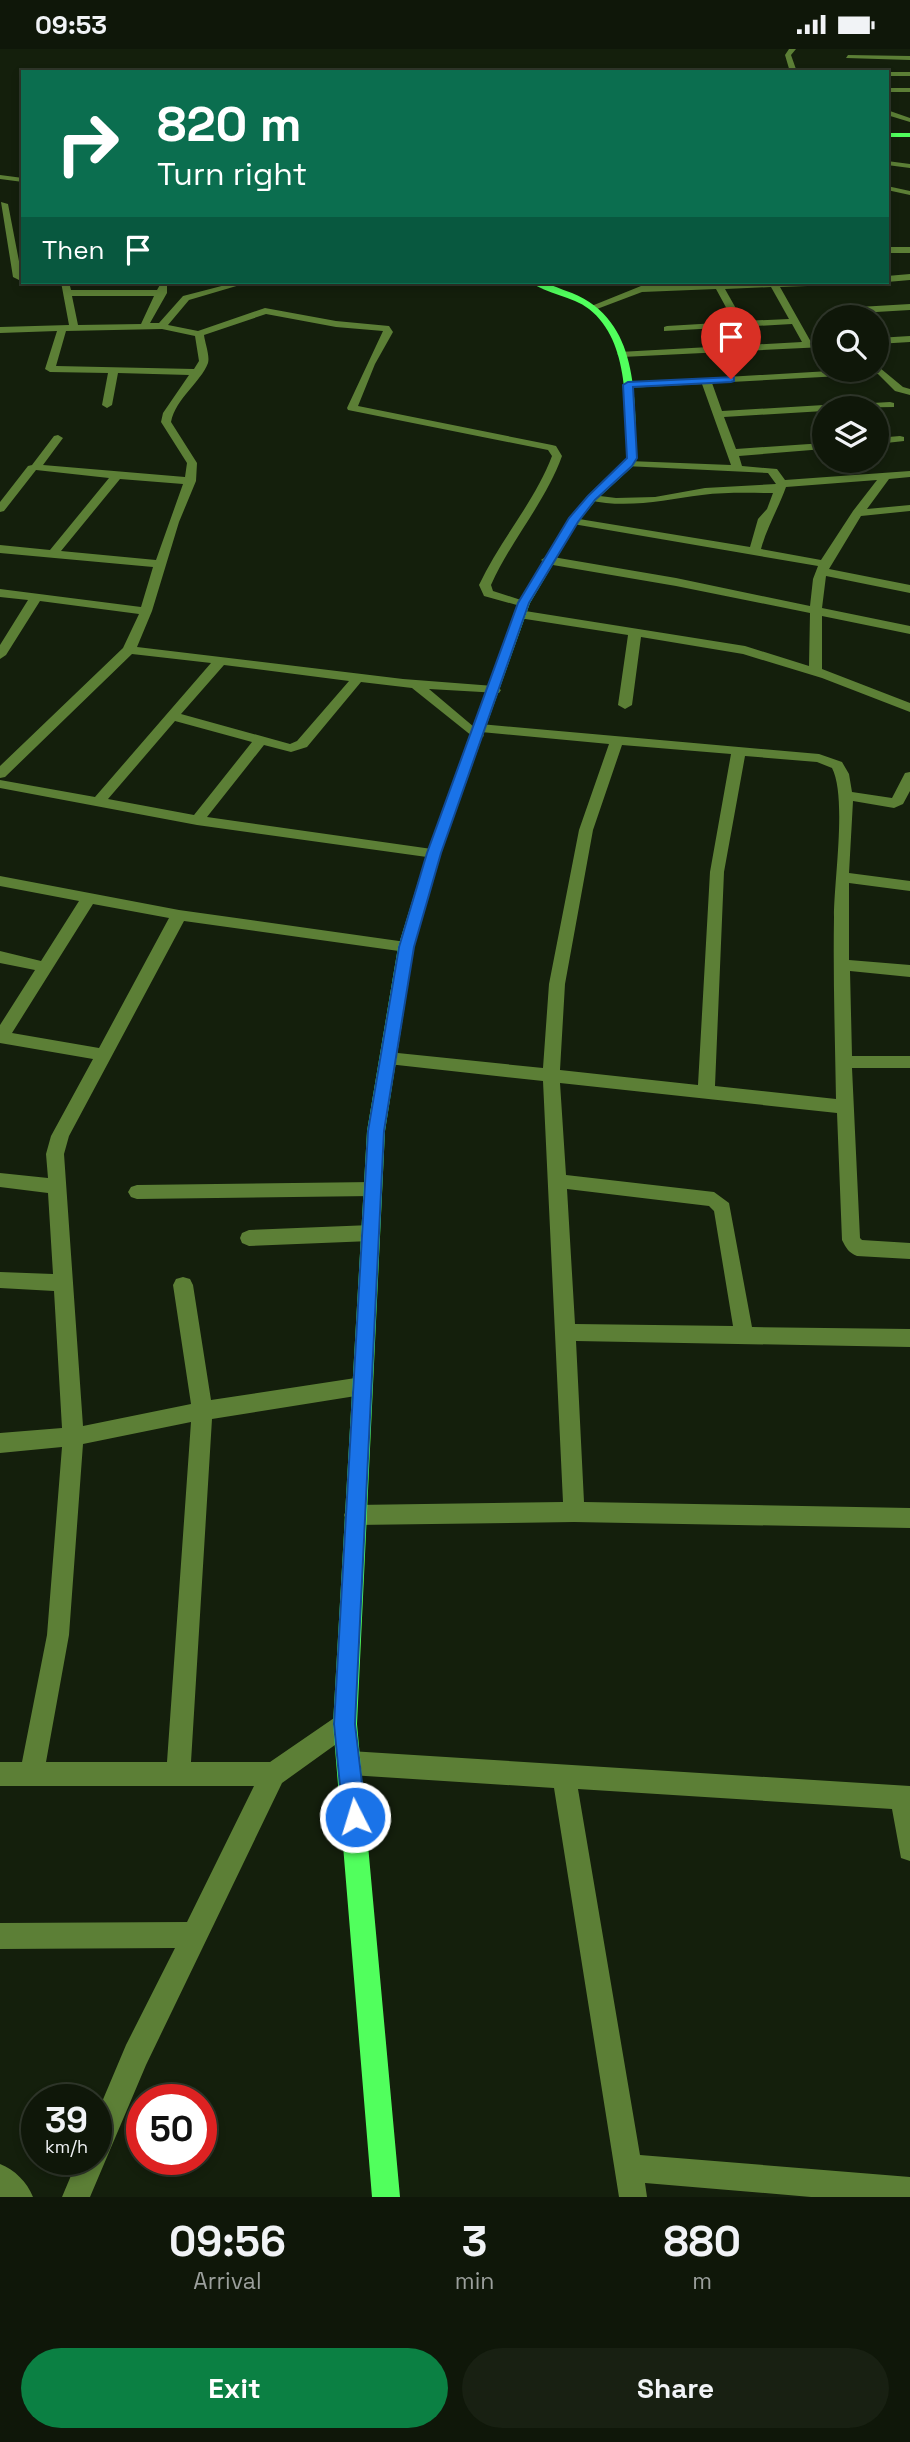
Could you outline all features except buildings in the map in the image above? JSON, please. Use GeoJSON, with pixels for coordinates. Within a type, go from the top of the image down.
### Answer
{"type":"FeatureCollection","features":[{"type":"Feature","properties":{"kind":"main road"},"geometry":{"type":"LineString","coordinates":[[889,135],[910,135]]}},
{"type":"Feature","properties":{"kind":"main road"},"geometry":{"type":"LineString","coordinates":[[386,2197],[345,1724],[376,1131],[406,947],[434,853],[521,608],[547,560],[573,521],[632,458],[628,385],[616,335],[594,307],[540,284]]}},
{"type":"Feature","properties":{"kind":"street"},"geometry":{"type":"LineString","coordinates":[[793,49],[788,55],[793,70]]}},
{"type":"Feature","properties":{"kind":"street"},"geometry":{"type":"LineString","coordinates":[[848,57],[910,58]]}},
{"type":"Feature","properties":{"kind":"street"},"geometry":{"type":"LineString","coordinates":[[889,74],[910,74]]}},
{"type":"Feature","properties":{"kind":"street"},"geometry":{"type":"LineString","coordinates":[[889,90],[910,90]]}},
{"type":"Feature","properties":{"kind":"street"},"geometry":{"type":"LineString","coordinates":[[889,106],[899,106]]}},
{"type":"Feature","properties":{"kind":"street"},"geometry":{"type":"LineString","coordinates":[[889,113],[910,120]]}},
{"type":"Feature","properties":{"kind":"street"},"geometry":{"type":"LineString","coordinates":[[889,163],[910,166]]}},
{"type":"Feature","properties":{"kind":"street"},"geometry":{"type":"LineString","coordinates":[[3,178],[21,167]]}},
{"type":"Feature","properties":{"kind":"street"},"geometry":{"type":"LineString","coordinates":[[3,178],[21,180]]}},
{"type":"Feature","properties":{"kind":"street"},"geometry":{"type":"LineString","coordinates":[[889,188],[910,193]]}},
{"type":"Feature","properties":{"kind":"street"},"geometry":{"type":"LineString","coordinates":[[6,203],[4,226],[18,255],[17,277],[21,278]]}},
{"type":"Feature","properties":{"kind":"street"},"geometry":{"type":"LineString","coordinates":[[889,250],[910,250]]}},
{"type":"Feature","properties":{"kind":"street"},"geometry":{"type":"LineString","coordinates":[[889,279],[910,278]]}},
{"type":"Feature","properties":{"kind":"street"},"geometry":{"type":"LineString","coordinates":[[65,284],[74,329]]}},
{"type":"Feature","properties":{"kind":"street"},"geometry":{"type":"LineString","coordinates":[[144,327],[162,293],[164,284]]}},
{"type":"Feature","properties":{"kind":"street"},"geometry":{"type":"LineString","coordinates":[[162,326],[186,298],[238,284]]}},
{"type":"Feature","properties":{"kind":"street"},"geometry":{"type":"LineString","coordinates":[[594,307],[641,289],[794,284]]}},
{"type":"Feature","properties":{"kind":"street"},"geometry":{"type":"LineString","coordinates":[[774,285],[808,344]]}},
{"type":"Feature","properties":{"kind":"street"},"geometry":{"type":"LineString","coordinates":[[719,286],[740,324]]}},
{"type":"Feature","properties":{"kind":"street"},"geometry":{"type":"LineString","coordinates":[[67,293],[162,293]]}},
{"type":"Feature","properties":{"kind":"street"},"geometry":{"type":"LineString","coordinates":[[889,308],[910,307]]}},
{"type":"Feature","properties":{"kind":"street"},"geometry":{"type":"LineString","coordinates":[[0,330],[162,326],[199,334],[265,311],[336,324],[386,328],[388,332],[370,364],[352,408],[552,449],[557,456],[550,480],[494,562],[485,585],[488,593],[521,608],[635,632],[745,650],[816,671],[910,708]]}},
{"type":"Feature","properties":{"kind":"street"},"geometry":{"type":"LineString","coordinates":[[0,321],[23,328]]}},
{"type":"Feature","properties":{"kind":"street"},"geometry":{"type":"LineString","coordinates":[[667,329],[794,321]]}},
{"type":"Feature","properties":{"kind":"street"},"geometry":{"type":"LineString","coordinates":[[62,329],[50,369],[198,372]]}},
{"type":"Feature","properties":{"kind":"street"},"geometry":{"type":"LineString","coordinates":[[0,774],[129,650],[146,611],[190,481],[192,463],[166,422],[168,413],[204,361],[199,334]]}},
{"type":"Feature","properties":{"kind":"street"},"geometry":{"type":"LineString","coordinates":[[889,340],[910,339]]}},
{"type":"Feature","properties":{"kind":"street"},"geometry":{"type":"LineString","coordinates":[[622,354],[812,344]]}},
{"type":"Feature","properties":{"kind":"street"},"geometry":{"type":"LineString","coordinates":[[107,405],[113,371]]}},
{"type":"Feature","properties":{"kind":"street"},"geometry":{"type":"LineString","coordinates":[[628,385],[812,373]]}},
{"type":"Feature","properties":{"kind":"street"},"geometry":{"type":"LineString","coordinates":[[889,379],[899,389],[910,392]]}},
{"type":"Feature","properties":{"kind":"street"},"geometry":{"type":"LineString","coordinates":[[706,380],[738,469]]}},
{"type":"Feature","properties":{"kind":"street"},"geometry":{"type":"LineString","coordinates":[[717,414],[812,409]]}},
{"type":"Feature","properties":{"kind":"street"},"geometry":{"type":"LineString","coordinates":[[1,506],[32,468],[36,467],[58,437]]}},
{"type":"Feature","properties":{"kind":"street"},"geometry":{"type":"LineString","coordinates":[[889,440],[900,439]]}},
{"type":"Feature","properties":{"kind":"street"},"geometry":{"type":"LineString","coordinates":[[732,453],[812,447]]}},
{"type":"Feature","properties":{"kind":"street"},"geometry":{"type":"LineString","coordinates":[[629,464],[773,471],[781,486],[772,510],[764,519],[754,552]]}},
{"type":"Feature","properties":{"kind":"street"},"geometry":{"type":"LineString","coordinates":[[36,467],[117,477],[190,481]]}},
{"type":"Feature","properties":{"kind":"street"},"geometry":{"type":"LineString","coordinates":[[592,498],[616,501],[655,500],[705,491],[910,474]]}},
{"type":"Feature","properties":{"kind":"street"},"geometry":{"type":"LineString","coordinates":[[816,671],[817,610],[824,567],[857,513],[886,476]]}},
{"type":"Feature","properties":{"kind":"street"},"geometry":{"type":"LineString","coordinates":[[53,554],[117,477]]}},
{"type":"Feature","properties":{"kind":"street"},"geometry":{"type":"LineString","coordinates":[[857,513],[910,508]]}},
{"type":"Feature","properties":{"kind":"street"},"geometry":{"type":"LineString","coordinates":[[573,521],[754,552],[909,587]]}},
{"type":"Feature","properties":{"kind":"street"},"geometry":{"type":"LineString","coordinates":[[0,560],[4,549],[160,565]]}},
{"type":"Feature","properties":{"kind":"street"},"geometry":{"type":"LineString","coordinates":[[547,560],[910,630]]}},
{"type":"Feature","properties":{"kind":"street"},"geometry":{"type":"LineString","coordinates":[[0,593],[146,611]]}},
{"type":"Feature","properties":{"kind":"street"},"geometry":{"type":"LineString","coordinates":[[0,655],[36,597]]}},
{"type":"Feature","properties":{"kind":"street"},"geometry":{"type":"LineString","coordinates":[[625,705],[635,632]]}},
{"type":"Feature","properties":{"kind":"street"},"geometry":{"type":"LineString","coordinates":[[129,650],[222,659],[417,686],[494,689]]}},
{"type":"Feature","properties":{"kind":"street"},"geometry":{"type":"LineString","coordinates":[[97,803],[222,659]]}},
{"type":"Feature","properties":{"kind":"street"},"geometry":{"type":"LineString","coordinates":[[172,716],[291,748],[302,744],[358,678]]}},
{"type":"Feature","properties":{"kind":"street"},"geometry":{"type":"LineString","coordinates":[[417,686],[479,732],[617,740],[819,758],[832,762],[841,770],[845,795],[842,877],[844,1062],[851,1240],[857,1248],[910,1251]]}},
{"type":"Feature","properties":{"kind":"street"},"geometry":{"type":"LineString","coordinates":[[574,1512],[551,1076],[557,984],[586,830],[617,740]]}},
{"type":"Feature","properties":{"kind":"street"},"geometry":{"type":"LineString","coordinates":[[197,820],[260,741]]}},
{"type":"Feature","properties":{"kind":"street"},"geometry":{"type":"LineString","coordinates":[[706,1092],[717,872],[739,751]]}},
{"type":"Feature","properties":{"kind":"street"},"geometry":{"type":"LineString","coordinates":[[894,803],[898,801],[910,776]]}},
{"type":"Feature","properties":{"kind":"street"},"geometry":{"type":"LineString","coordinates":[[0,784],[197,820],[434,853]]}},
{"type":"Feature","properties":{"kind":"street"},"geometry":{"type":"LineString","coordinates":[[845,795],[910,808]]}},
{"type":"Feature","properties":{"kind":"street"},"geometry":{"type":"LineString","coordinates":[[842,877],[910,886]]}},
{"type":"Feature","properties":{"kind":"street"},"geometry":{"type":"LineString","coordinates":[[0,881],[179,915],[406,947]]}},
{"type":"Feature","properties":{"kind":"street"},"geometry":{"type":"LineString","coordinates":[[89,898],[0,1037],[104,1055]]}},
{"type":"Feature","properties":{"kind":"street"},"geometry":{"type":"LineString","coordinates":[[32,1776],[58,1635],[73,1437],[55,1154],[60,1136],[179,915]]}},
{"type":"Feature","properties":{"kind":"street"},"geometry":{"type":"LineString","coordinates":[[0,957],[45,967]]}},
{"type":"Feature","properties":{"kind":"street"},"geometry":{"type":"LineString","coordinates":[[843,965],[910,971]]}},
{"type":"Feature","properties":{"kind":"street"},"geometry":{"type":"LineString","coordinates":[[388,1058],[845,1107]]}},
{"type":"Feature","properties":{"kind":"street"},"geometry":{"type":"LineString","coordinates":[[844,1062],[910,1062]]}},
{"type":"Feature","properties":{"kind":"street"},"geometry":{"type":"LineString","coordinates":[[0,1180],[58,1187]]}},
{"type":"Feature","properties":{"kind":"street"},"geometry":{"type":"LineString","coordinates":[[557,1181],[714,1199],[720,1203],[744,1336]]}},
{"type":"Feature","properties":{"kind":"street"},"geometry":{"type":"LineString","coordinates":[[137,1192],[373,1189]]}},
{"type":"Feature","properties":{"kind":"street"},"geometry":{"type":"LineString","coordinates":[[249,1238],[371,1233]]}},
{"type":"Feature","properties":{"kind":"street"},"geometry":{"type":"LineString","coordinates":[[0,1280],[64,1283]]}},
{"type":"Feature","properties":{"kind":"street"},"geometry":{"type":"LineString","coordinates":[[178,1775],[202,1411],[183,1285]]}},
{"type":"Feature","properties":{"kind":"street"},"geometry":{"type":"LineString","coordinates":[[566,1332],[910,1338]]}},
{"type":"Feature","properties":{"kind":"street"},"geometry":{"type":"LineString","coordinates":[[0,1443],[73,1437],[202,1411],[362,1386]]}},
{"type":"Feature","properties":{"kind":"street"},"geometry":{"type":"LineString","coordinates":[[355,1515],[574,1512],[910,1518]]}},
{"type":"Feature","properties":{"kind":"street"},"geometry":{"type":"LineString","coordinates":[[112,2112],[136,2055],[273,1774],[345,1724]]}},
{"type":"Feature","properties":{"kind":"street"},"geometry":{"type":"LineString","coordinates":[[350,1763],[906,1797],[910,1849]]}},
{"type":"Feature","properties":{"kind":"street"},"geometry":{"type":"LineString","coordinates":[[0,1774],[273,1774]]}},
{"type":"Feature","properties":{"kind":"street"},"geometry":{"type":"LineString","coordinates":[[564,1776],[633,2197]]}},
{"type":"Feature","properties":{"kind":"street"},"geometry":{"type":"LineString","coordinates":[[0,1936],[194,1935]]}},
{"type":"Feature","properties":{"kind":"street"},"geometry":{"type":"LineString","coordinates":[[628,2168],[910,2191]]}},
{"type":"Feature","properties":{"kind":"street"},"geometry":{"type":"LineString","coordinates":[[76,2197],[85,2175]]}},
{"type":"Feature","properties":{"kind":"street"},"geometry":{"type":"LineString","coordinates":[[0,2178],[19,2197]]}},
{"type":"Feature","properties":{"kind":"route"},"geometry":{"type":"LineString","coordinates":[[355,1817],[345,1724],[376,1131],[406,947],[434,853],[524,603],[547,560],[573,521],[632,458],[628,385],[731,379]]}}]}
